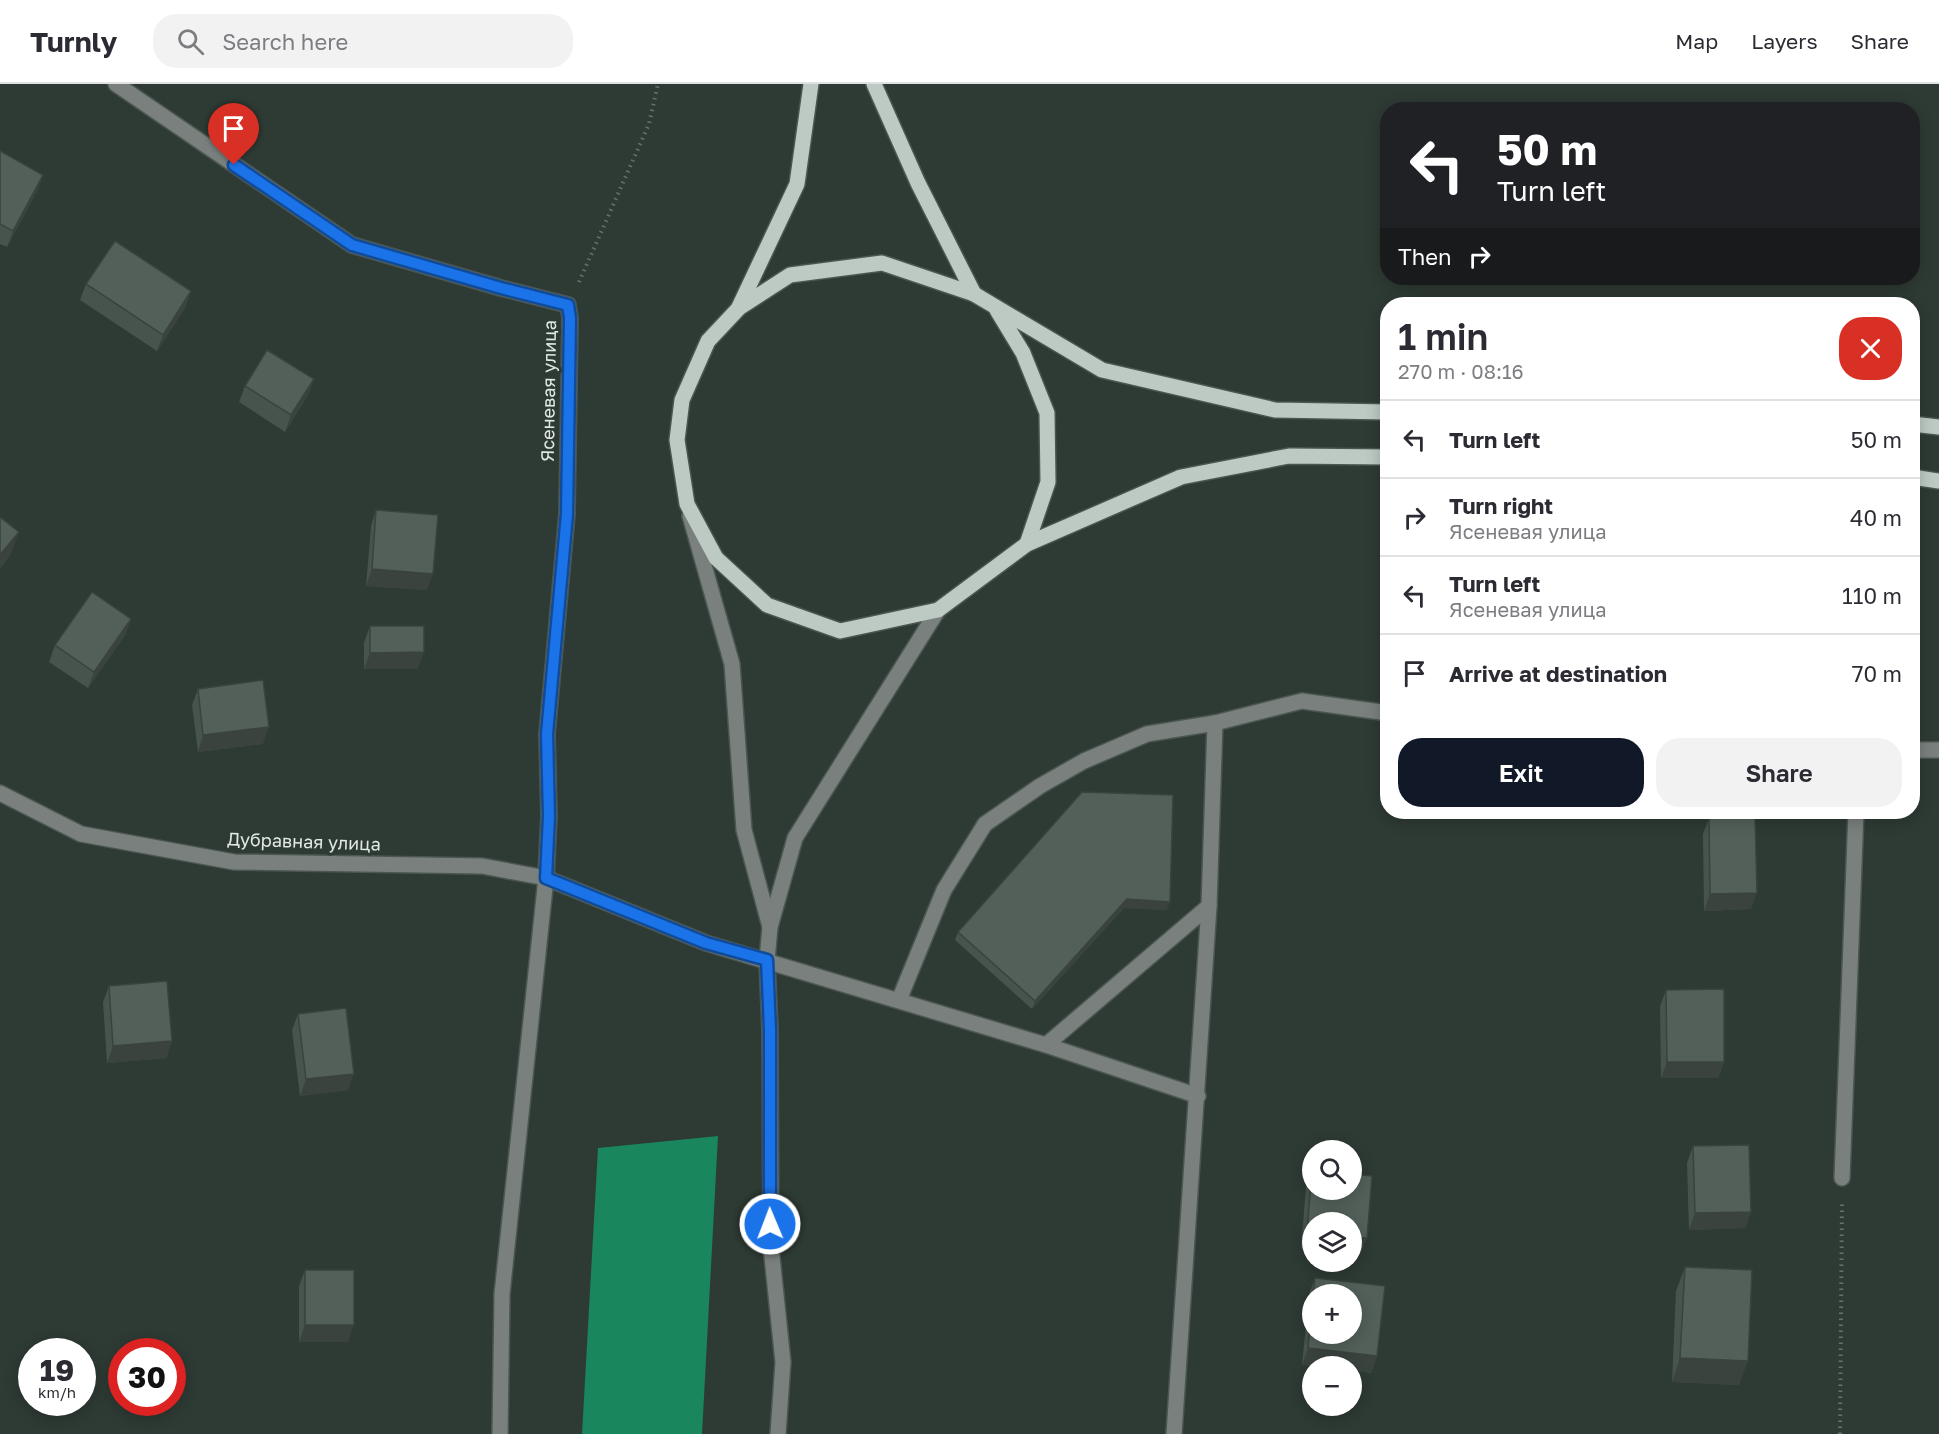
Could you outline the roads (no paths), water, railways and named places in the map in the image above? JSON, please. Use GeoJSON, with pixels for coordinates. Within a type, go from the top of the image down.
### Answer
{"type":"FeatureCollection","features":[{"type":"Feature","properties":{"kind":"main road"},"geometry":{"type":"LineString","coordinates":[[739,308],[797,184],[811,84]]}},
{"type":"Feature","properties":{"kind":"main road"},"geometry":{"type":"LineString","coordinates":[[874,84],[918,183],[974,294]]}},
{"type":"Feature","properties":{"kind":"main road"},"geometry":{"type":"LineString","coordinates":[[1380,412],[1275,410],[1102,370],[974,294],[882,263],[790,275],[739,308],[708,341],[682,400],[677,440],[687,504],[716,558],[767,605],[840,631],[938,610],[1027,544],[1181,477],[1289,456],[1380,457]]}},
{"type":"Feature","properties":{"kind":"main road"},"geometry":{"type":"LineString","coordinates":[[996,308],[1023,353],[1047,413],[1048,482],[1027,544]]}},
{"type":"Feature","properties":{"kind":"main road"},"geometry":{"type":"LineString","coordinates":[[1920,425],[1939,427]]}},
{"type":"Feature","properties":{"kind":"main road"},"geometry":{"type":"LineString","coordinates":[[1920,478],[1939,481]]}},
{"type":"Feature","properties":{"kind":"street","name":"Ясеневая улица"},"geometry":{"type":"LineString","coordinates":[[116,84],[352,245],[568,305],[570,318],[567,514],[547,734],[549,816],[546,878],[502,1293],[500,1434]]}},
{"type":"Feature","properties":{"kind":"street"},"geometry":{"type":"LineString","coordinates":[[687,504],[732,664],[744,830],[770,927]]}},
{"type":"Feature","properties":{"kind":"street"},"geometry":{"type":"LineString","coordinates":[[778,1434],[783,1362],[771,1247],[770,1030],[767,960],[770,927],[795,838],[938,610]]}},
{"type":"Feature","properties":{"kind":"street"},"geometry":{"type":"LineString","coordinates":[[899,1000],[944,890],[985,824],[1040,786],[1094,756],[1147,734],[1215,723],[1302,701],[1380,712]]}},
{"type":"Feature","properties":{"kind":"street"},"geometry":{"type":"LineString","coordinates":[[1174,1434],[1209,906],[1215,723]]}},
{"type":"Feature","properties":{"kind":"street"},"geometry":{"type":"LineString","coordinates":[[1920,750],[1939,750]]}},
{"type":"Feature","properties":{"kind":"street","name":"Дубравная улица"},"geometry":{"type":"LineString","coordinates":[[0,793],[81,834],[234,862],[482,866],[546,878],[706,943],[1046,1045],[1198,1096]]}},
{"type":"Feature","properties":{"kind":"street"},"geometry":{"type":"LineString","coordinates":[[1842,1178],[1856,819]]}},
{"type":"Feature","properties":{"kind":"street"},"geometry":{"type":"LineString","coordinates":[[1046,1045],[1209,906]]}}]}
